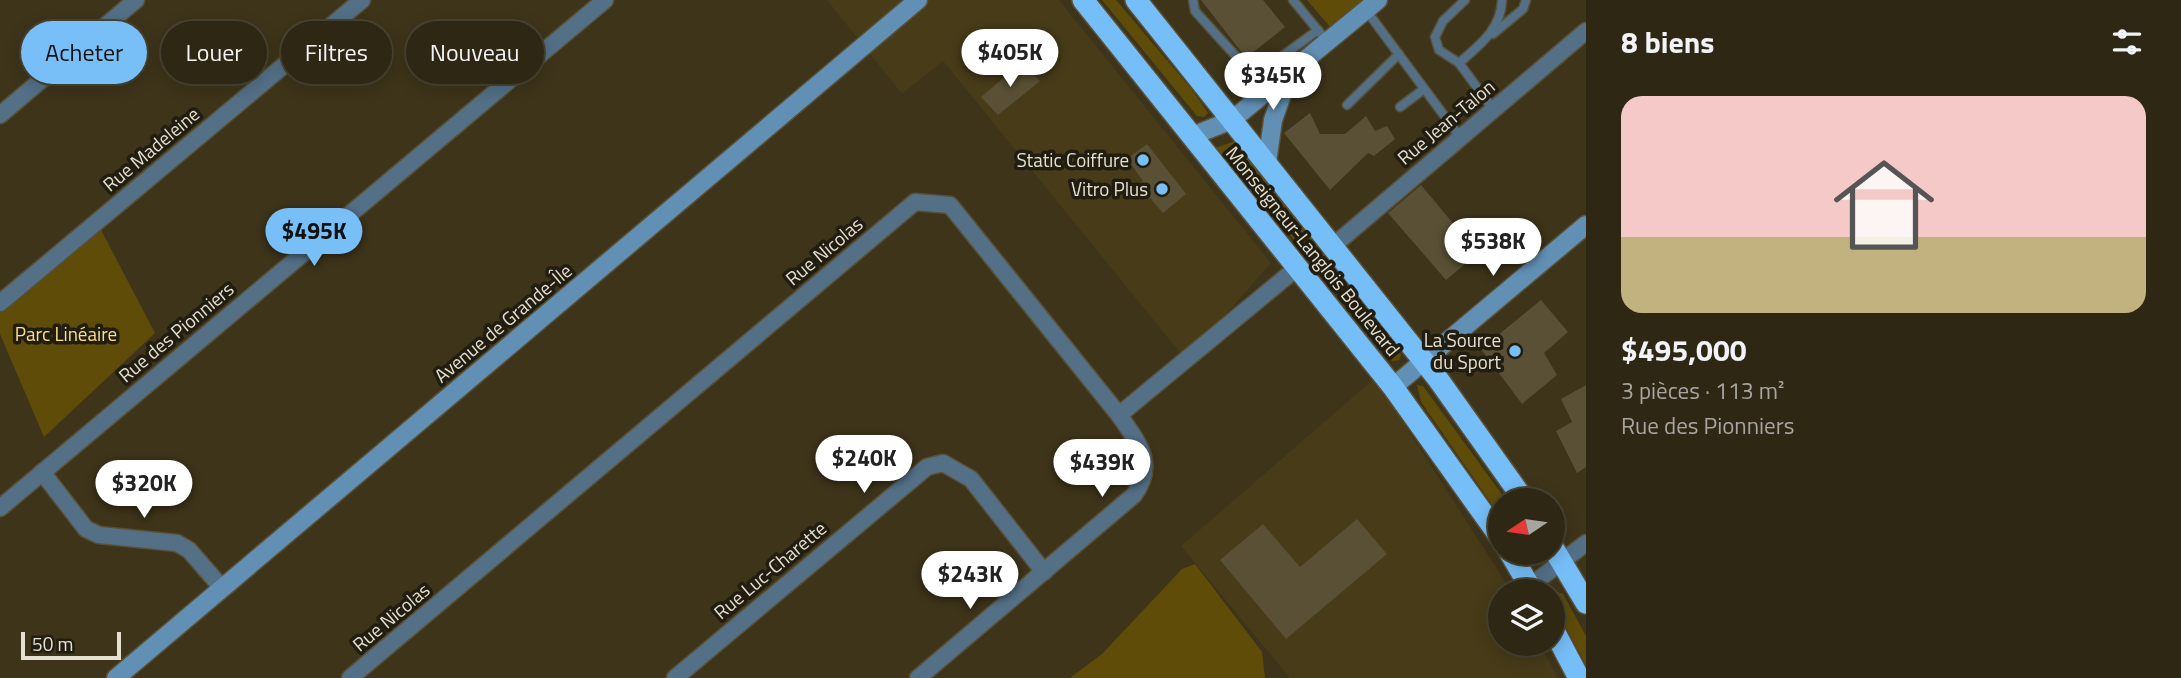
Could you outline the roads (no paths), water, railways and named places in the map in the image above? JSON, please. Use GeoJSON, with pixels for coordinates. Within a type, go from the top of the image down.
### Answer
{"type":"FeatureCollection","features":[{"type":"Feature","properties":{"kind":"highway","name":"Monseigneur-Langlois Boulevard"},"geometry":{"type":"LineString","coordinates":[[1083,0],[1393,387],[1488,520]]}},
{"type":"Feature","properties":{"kind":"highway","name":"Monseigneur-Langlois Boulevard"},"geometry":{"type":"LineString","coordinates":[[1142,2],[1232,120],[1424,361],[1477,430],[1516,488]]}},
{"type":"Feature","properties":{"kind":"highway"},"geometry":{"type":"LineString","coordinates":[[1564,565],[1586,603]]}},
{"type":"Feature","properties":{"kind":"highway"},"geometry":{"type":"LineString","coordinates":[[1565,652],[1579,678]]}},
{"type":"Feature","properties":{"kind":"street"},"geometry":{"type":"LineString","coordinates":[[0,115],[136,0]]}},
{"type":"Feature","properties":{"kind":"street","name":"Rue Madeleine"},"geometry":{"type":"LineString","coordinates":[[0,303],[362,0]]}},
{"type":"Feature","properties":{"kind":"street","name":"Rue des Pionniers"},"geometry":{"type":"LineString","coordinates":[[0,508],[605,0]]}},
{"type":"Feature","properties":{"kind":"street","name":"Avenue de Grande-Île"},"geometry":{"type":"LineString","coordinates":[[116,678],[918,0]]}},
{"type":"Feature","properties":{"kind":"street"},"geometry":{"type":"LineString","coordinates":[[1192,136],[1232,120],[1289,75],[1322,36],[1372,5]]}},
{"type":"Feature","properties":{"kind":"street","name":"Rue Jean-Talon"},"geometry":{"type":"LineString","coordinates":[[1334,246],[1586,31]]}},
{"type":"Feature","properties":{"kind":"street"},"geometry":{"type":"LineString","coordinates":[[1267,163],[1273,120],[1289,75]]}},
{"type":"Feature","properties":{"kind":"street","name":"Rue Nicolas"},"geometry":{"type":"LineString","coordinates":[[350,678],[915,202],[950,205],[1119,415],[1141,448],[1146,466],[1143,483],[1134,495],[1044,572]]}},
{"type":"Feature","properties":{"kind":"street"},"geometry":{"type":"LineString","coordinates":[[1393,387],[1586,225]]}},
{"type":"Feature","properties":{"kind":"street"},"geometry":{"type":"LineString","coordinates":[[1119,415],[1298,267]]}},
{"type":"Feature","properties":{"kind":"street","name":"Rue Luc-Charette"},"geometry":{"type":"LineString","coordinates":[[675,678],[927,467],[943,463],[971,479],[1044,572]]}},
{"type":"Feature","properties":{"kind":"street"},"geometry":{"type":"LineString","coordinates":[[42,472],[86,529],[99,535],[177,543],[190,550],[222,588]]}},
{"type":"Feature","properties":{"kind":"street"},"geometry":{"type":"LineString","coordinates":[[1565,551],[1586,543]]}},
{"type":"Feature","properties":{"kind":"street"},"geometry":{"type":"LineString","coordinates":[[919,678],[1044,572]]}},
{"type":"Feature","properties":{"kind":"lane"},"geometry":{"type":"LineString","coordinates":[[1193,0],[1195,11],[1251,73],[1262,71],[1322,36],[1293,0]]}},
{"type":"Feature","properties":{"kind":"lane"},"geometry":{"type":"LineString","coordinates":[[1465,0],[1443,21],[1435,37],[1439,50],[1459,63],[1493,108]]}},
{"type":"Feature","properties":{"kind":"lane"},"geometry":{"type":"LineString","coordinates":[[1491,36],[1502,0]]}},
{"type":"Feature","properties":{"kind":"lane"},"geometry":{"type":"LineString","coordinates":[[1459,63],[1523,9],[1526,0]]}},
{"type":"Feature","properties":{"kind":"lane"},"geometry":{"type":"LineString","coordinates":[[1372,5],[1399,54],[1460,137]]}},
{"type":"Feature","properties":{"kind":"lane"},"geometry":{"type":"LineString","coordinates":[[1347,105],[1399,54]]}},
{"type":"Feature","properties":{"kind":"lane"},"geometry":{"type":"LineString","coordinates":[[1400,107],[1424,89]]}},
{"type":"Feature","properties":{"kind":"place","name":"Static Coiffure"},"geometry":{"type":"Point","coordinates":[1143,160]}},
{"type":"Feature","properties":{"kind":"place","name":"Vitro Plus"},"geometry":{"type":"Point","coordinates":[1162,189]}},
{"type":"Feature","properties":{"kind":"place","name":"La Source du Sport"},"geometry":{"type":"Point","coordinates":[1515,351]}},
{"type":"Feature","properties":{"kind":"park label","name":"Parc Linéaire"},"geometry":{"type":"Point","coordinates":[66,334]}}]}
